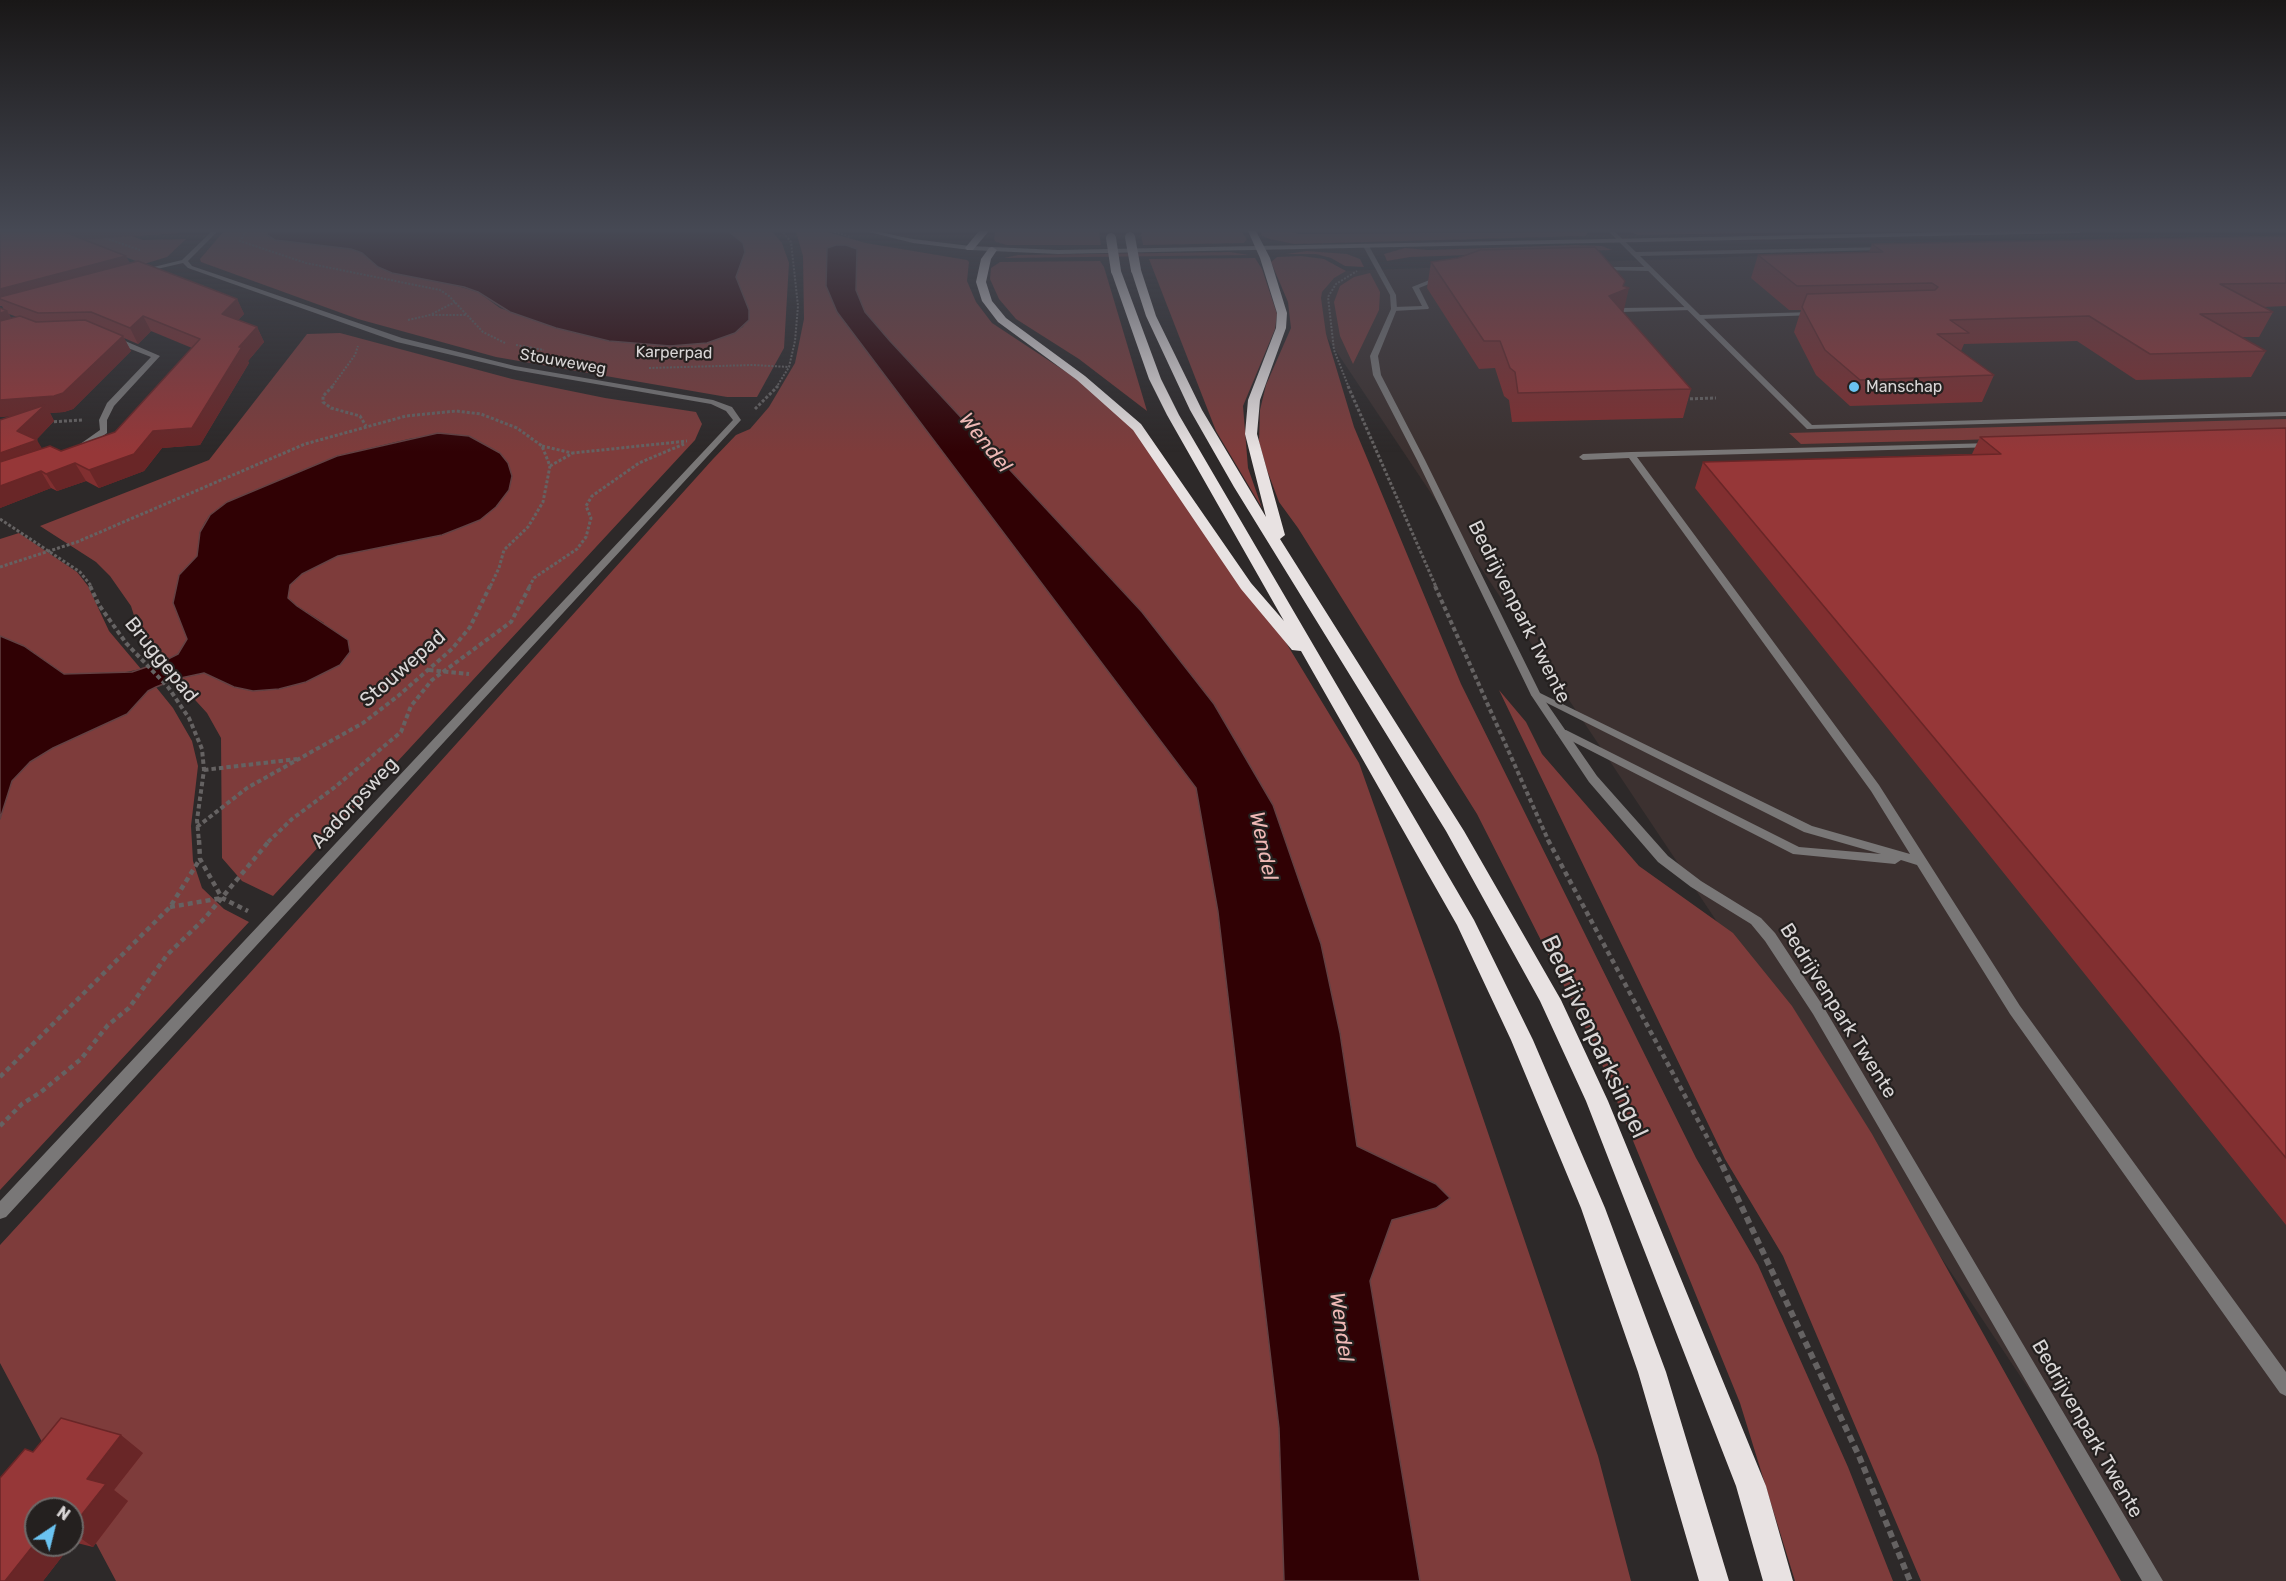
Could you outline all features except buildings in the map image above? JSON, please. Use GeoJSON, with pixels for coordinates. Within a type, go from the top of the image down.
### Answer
{"type":"FeatureCollection","features":[{"type":"Feature","properties":{"kind":"highway"},"geometry":{"type":"LineString","coordinates":[[990,305],[1002,320],[1081,378],[1137,427],[1246,586],[1329,682]]}},
{"type":"Feature","properties":{"kind":"highway"},"geometry":{"type":"LineString","coordinates":[[1127,305],[1155,379],[1173,415],[1329,682],[1467,926],[1522,1040],[1593,1208],[1652,1372],[1713,1581]]}},
{"type":"Feature","properties":{"kind":"highway","name":"Bedrijvenparksingel"},"geometry":{"type":"LineString","coordinates":[[1147,305],[1191,400],[1283,555],[1455,831],[1550,1000],[1598,1101],[1742,1465],[1778,1581]]}},
{"type":"Feature","properties":{"kind":"highway"},"geometry":{"type":"LineString","coordinates":[[1279,305],[1282,313],[1281,328],[1254,400],[1251,434],[1283,555]]}},
{"type":"Feature","properties":{"kind":"street","name":"Stouweweg"},"geometry":{"type":"LineString","coordinates":[[296,305],[367,330],[515,368],[713,402],[729,409],[737,420]]}},
{"type":"Feature","properties":{"kind":"street"},"geometry":{"type":"LineString","coordinates":[[1393,305],[1394,309],[1426,308],[1424,305]]}},
{"type":"Feature","properties":{"kind":"street"},"geometry":{"type":"LineString","coordinates":[[1619,308],[1688,306],[1810,427],[2286,414]]}},
{"type":"Feature","properties":{"kind":"street","name":"Bedrijvenpark Twente"},"geometry":{"type":"LineString","coordinates":[[1394,309],[1374,356],[1377,375],[1536,695],[1593,780],[1663,859],[1696,884],[1732,904],[1756,921],[1770,937],[1818,1010],[2153,1581]]}},
{"type":"Feature","properties":{"kind":"street"},"geometry":{"type":"LineString","coordinates":[[1699,317],[1829,313]]}},
{"type":"Feature","properties":{"kind":"street"},"geometry":{"type":"LineString","coordinates":[[68,454],[83,447],[104,431],[105,418],[110,405],[156,357],[105,335]]}},
{"type":"Feature","properties":{"kind":"street","name":"Aadorpsweg"},"geometry":{"type":"LineString","coordinates":[[0,1212],[737,420]]}},
{"type":"Feature","properties":{"kind":"street"},"geometry":{"type":"LineString","coordinates":[[1583,457],[2000,445]]}},
{"type":"Feature","properties":{"kind":"street"},"geometry":{"type":"LineString","coordinates":[[1630,455],[1875,788],[2015,1010],[2286,1387]]}},
{"type":"Feature","properties":{"kind":"street"},"geometry":{"type":"LineString","coordinates":[[1536,695],[1808,829],[1923,862]]}},
{"type":"Feature","properties":{"kind":"street"},"geometry":{"type":"LineString","coordinates":[[1562,733],[1797,851],[1923,862]]}},
{"type":"Feature","properties":{"kind":"path"},"geometry":{"type":"LineString","coordinates":[[450,305],[430,315],[467,315]]}},
{"type":"Feature","properties":{"kind":"path"},"geometry":{"type":"LineString","coordinates":[[458,305],[483,332],[505,343]]}},
{"type":"Feature","properties":{"kind":"path"},"geometry":{"type":"LineString","coordinates":[[737,420],[747,415],[766,399],[780,384],[789,367],[795,341],[798,305]]}},
{"type":"Feature","properties":{"kind":"path"},"geometry":{"type":"LineString","coordinates":[[1329,305],[1334,350],[1343,375],[1535,815],[1726,1172],[1776,1274],[1859,1456],[1910,1581]]}},
{"type":"Feature","properties":{"kind":"path"},"geometry":{"type":"LineString","coordinates":[[366,426],[360,416],[331,408],[323,402],[324,396],[338,381],[355,355],[360,336],[367,330]]}},
{"type":"Feature","properties":{"kind":"path"},"geometry":{"type":"LineString","coordinates":[[516,345],[549,351]]}},
{"type":"Feature","properties":{"kind":"path","name":"Karperpad"},"geometry":{"type":"LineString","coordinates":[[648,368],[753,365],[789,367]]}},
{"type":"Feature","properties":{"kind":"path"},"geometry":{"type":"LineString","coordinates":[[1674,400],[1716,398]]}},
{"type":"Feature","properties":{"kind":"path"},"geometry":{"type":"LineString","coordinates":[[0,567],[50,552],[305,444],[366,426],[434,412],[456,411],[481,414],[517,428],[542,446],[573,453],[674,444],[692,440],[639,463],[592,496],[586,506],[591,518],[586,537],[577,549],[534,578],[511,622],[443,671],[411,706],[401,732],[335,787],[292,819],[267,843],[205,918],[167,955],[134,1002],[108,1025],[81,1059],[41,1092],[22,1104],[0,1126]]}},
{"type":"Feature","properties":{"kind":"path"},"geometry":{"type":"LineString","coordinates":[[41,423],[105,418]]}},
{"type":"Feature","properties":{"kind":"path"},"geometry":{"type":"LineString","coordinates":[[542,446],[550,466],[573,453]]}},
{"type":"Feature","properties":{"kind":"path","name":"Stouwepad"},"geometry":{"type":"LineString","coordinates":[[198,827],[247,788],[363,723],[452,649],[470,627],[499,568],[504,550],[528,526],[543,502],[550,466]]}},
{"type":"Feature","properties":{"kind":"path","name":"Bruggepad"},"geometry":{"type":"LineString","coordinates":[[0,519],[80,572],[93,589],[99,605],[112,624],[168,687],[189,718],[202,749],[204,770],[198,827],[200,859],[222,898]]}},
{"type":"Feature","properties":{"kind":"path"},"geometry":{"type":"LineString","coordinates":[[428,670],[499,677]]}},
{"type":"Feature","properties":{"kind":"path"},"geometry":{"type":"LineString","coordinates":[[204,770],[301,758]]}},
{"type":"Feature","properties":{"kind":"path"},"geometry":{"type":"LineString","coordinates":[[0,1077],[170,907],[200,859]]}},
{"type":"Feature","properties":{"kind":"path"},"geometry":{"type":"LineString","coordinates":[[170,907],[222,898]]}},
{"type":"Feature","properties":{"kind":"shaded area"},"geometry":{"type":"Polygon","coordinates":[[[319,305],[496,305],[556,328],[609,341],[670,346],[707,343],[743,327],[749,310],[747,305],[787,305],[784,348],[757,397],[727,397],[496,357],[358,319],[319,305]]]}},
{"type":"Feature","properties":{"kind":"shaded area"},"geometry":{"type":"Polygon","coordinates":[[[804,305],[839,305],[837,312],[1196,788],[1218,912],[1279,1428],[1284,1581],[116,1581],[84,1521],[84,1497],[71,1497],[0,1363],[0,1245],[248,975],[713,459],[736,435],[750,429],[769,407],[795,363],[804,319],[804,305]]]}},
{"type":"Feature","properties":{"kind":"shaded area"},"geometry":{"type":"Polygon","coordinates":[[[862,305],[978,305],[992,323],[1080,381],[1123,418],[1145,443],[1268,613],[1359,763],[1436,980],[1598,1456],[1631,1581],[1420,1581],[1370,1281],[1392,1220],[1436,1208],[1449,1198],[1436,1184],[1357,1146],[1340,1033],[1273,805],[1214,704],[1142,612],[865,312],[862,305]]]}},
{"type":"Feature","properties":{"kind":"shaded area"},"geometry":{"type":"Polygon","coordinates":[[[1004,305],[1115,305],[1147,411],[1079,359],[1016,319],[1004,305]]]}},
{"type":"Feature","properties":{"kind":"shaded area"},"geometry":{"type":"Polygon","coordinates":[[[1167,305],[1274,305],[1277,314],[1275,329],[1243,406],[1248,468],[1262,508],[1216,431],[1167,305]]]}},
{"type":"Feature","properties":{"kind":"shaded area"},"geometry":{"type":"Polygon","coordinates":[[[1288,305],[1322,305],[1326,334],[1354,427],[1461,684],[1696,1158],[1758,1265],[1848,1467],[1893,1581],[1795,1581],[1740,1403],[1594,1045],[1477,814],[1298,528],[1279,502],[1259,442],[1260,410],[1266,385],[1291,328],[1288,305]]]}},
{"type":"Feature","properties":{"kind":"shaded area"},"geometry":{"type":"Polygon","coordinates":[[[1305,305],[2286,305],[2286,1581],[2157,1581],[1305,305]]]}},
{"type":"Feature","properties":{"kind":"shaded area"},"geometry":{"type":"Polygon","coordinates":[[[1334,305],[1379,305],[1379,310],[1353,364],[1340,336],[1334,305]]]}},
{"type":"Feature","properties":{"kind":"shaded area"},"geometry":{"type":"Polygon","coordinates":[[[340,333],[512,379],[605,398],[696,412],[702,424],[695,440],[273,896],[242,881],[222,858],[221,738],[207,713],[176,679],[205,673],[234,687],[253,691],[279,689],[306,682],[324,623],[288,598],[290,585],[302,574],[338,556],[442,535],[479,520],[413,438],[337,456],[227,502],[210,515],[205,522],[200,532],[198,556],[179,575],[183,624],[187,639],[178,654],[164,661],[137,625],[131,606],[110,576],[96,562],[40,526],[209,460],[307,334],[340,333]]]}},
{"type":"Feature","properties":{"kind":"shaded area"},"geometry":{"type":"Polygon","coordinates":[[[2286,419],[2286,430],[1963,440],[1801,444],[1789,433],[2286,419]]]}},
{"type":"Feature","properties":{"kind":"shaded area"},"geometry":{"type":"Polygon","coordinates":[[[19,533],[77,572],[88,586],[109,631],[141,669],[116,674],[64,674],[24,646],[0,636],[0,539],[19,533]]]}},
{"type":"Feature","properties":{"kind":"shaded area"},"geometry":{"type":"Polygon","coordinates":[[[156,687],[173,708],[192,741],[198,766],[191,826],[193,861],[202,888],[224,909],[249,922],[0,1190],[0,819],[5,802],[12,781],[30,762],[53,748],[127,714],[148,691],[156,687]]]}},
{"type":"Feature","properties":{"kind":"shaded area"},"geometry":{"type":"Polygon","coordinates":[[[1499,690],[1526,722],[1542,754],[1639,866],[1733,933],[1792,1006],[1872,1134],[2121,1581],[1921,1581],[1783,1256],[1725,1159],[1499,690]]]}},
{"type":"Feature","properties":{"kind":"water"},"geometry":{"type":"Polygon","coordinates":[[[498,305],[747,305],[749,320],[735,333],[707,343],[670,346],[609,341],[556,328],[510,312],[498,305]]]}},
{"type":"Feature","properties":{"kind":"water","name":"Wendel"},"geometry":{"type":"Polygon","coordinates":[[[834,305],[862,305],[865,312],[890,341],[1142,612],[1214,704],[1273,805],[1321,944],[1340,1033],[1357,1146],[1436,1184],[1450,1198],[1436,1208],[1392,1220],[1370,1281],[1420,1581],[1284,1581],[1279,1428],[1218,912],[1196,788],[837,312],[834,305]]]}},
{"type":"Feature","properties":{"kind":"water"},"geometry":{"type":"Polygon","coordinates":[[[438,433],[469,436],[500,453],[508,463],[512,476],[509,490],[496,507],[480,520],[442,535],[338,556],[302,574],[290,585],[288,598],[348,640],[350,652],[340,665],[306,682],[279,689],[253,691],[234,687],[204,673],[176,679],[156,687],[148,691],[127,714],[53,748],[30,762],[12,781],[0,819],[0,636],[24,646],[64,674],[132,672],[164,661],[178,654],[187,639],[173,603],[179,575],[197,556],[200,532],[210,515],[227,502],[337,456],[438,433]]]}},
{"type":"Feature","properties":{"kind":"place","name":"Manschap"},"geometry":{"type":"Point","coordinates":[1854,387]}}]}
